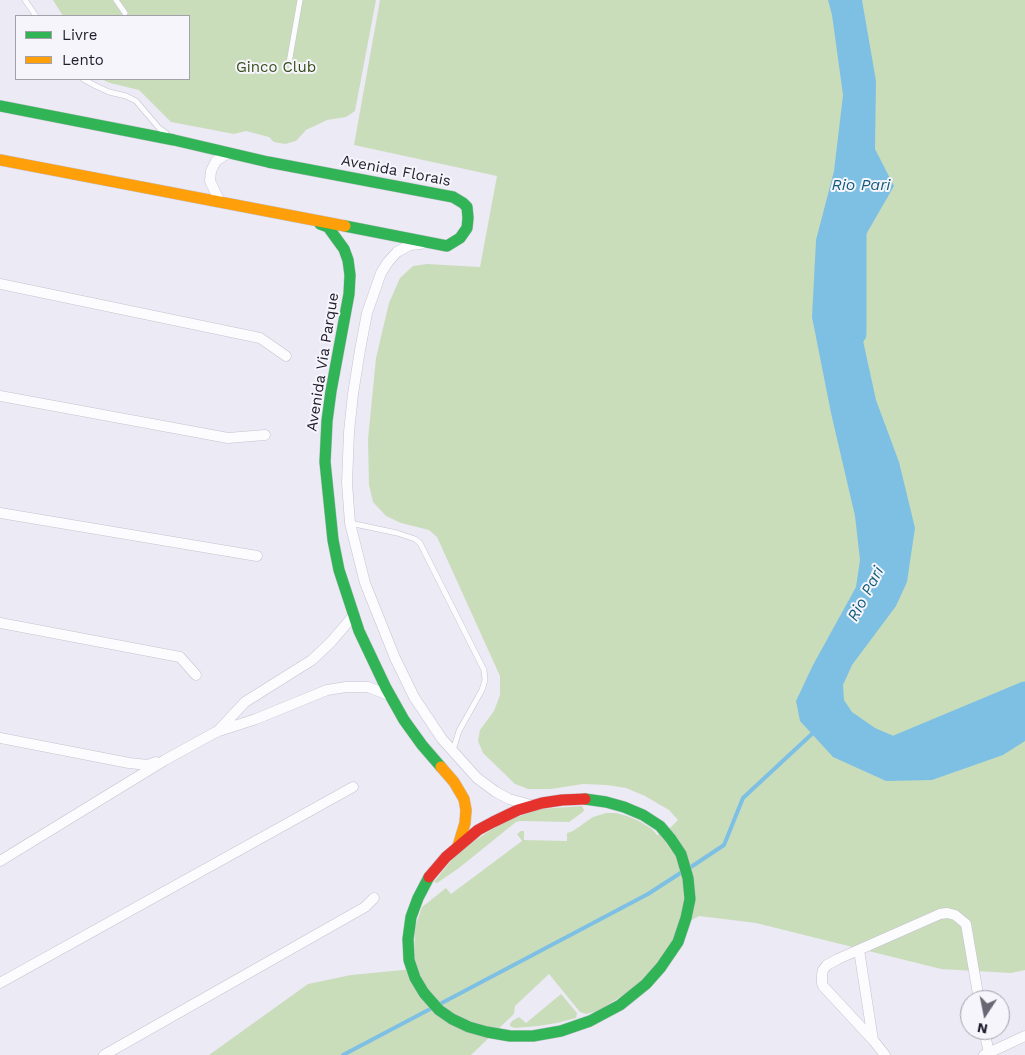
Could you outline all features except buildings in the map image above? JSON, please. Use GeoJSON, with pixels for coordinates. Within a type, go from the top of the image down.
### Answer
{"type":"FeatureCollection","features":[{"type":"Feature","properties":{"kind":"street","name":"Avenida Florais"},"geometry":{"type":"LineString","coordinates":[[0,106],[174,140],[268,162],[453,197],[467,207],[467,228],[460,238],[447,246],[0,160]]}},
{"type":"Feature","properties":{"kind":"street"},"geometry":{"type":"LineString","coordinates":[[220,202],[210,181],[211,171],[216,161],[228,153]]}},
{"type":"Feature","properties":{"kind":"street","name":"Avenida Via Parque"},"geometry":{"type":"LineString","coordinates":[[315,221],[328,228],[344,249],[350,275],[349,294],[331,391],[325,462],[339,570],[359,631],[404,720],[422,745],[454,782],[464,799],[466,810],[465,823],[458,846]]}},
{"type":"Feature","properties":{"kind":"street","name":"Avenida Via Parque"},"geometry":{"type":"LineString","coordinates":[[431,243],[410,245],[398,252],[388,262],[381,273],[367,313],[352,394],[347,483],[350,523],[366,583],[395,658],[414,696],[442,739],[477,778],[496,792],[509,799],[534,805]]}},
{"type":"Feature","properties":{"kind":"street"},"geometry":{"type":"LineString","coordinates":[[0,284],[260,338],[286,356]]}},
{"type":"Feature","properties":{"kind":"street"},"geometry":{"type":"LineString","coordinates":[[0,396],[228,438],[265,435]]}},
{"type":"Feature","properties":{"kind":"street"},"geometry":{"type":"LineString","coordinates":[[0,513],[257,556]]}},
{"type":"Feature","properties":{"kind":"street"},"geometry":{"type":"LineString","coordinates":[[216,732],[245,702],[312,660],[331,642],[354,615]]}},
{"type":"Feature","properties":{"kind":"street"},"geometry":{"type":"LineString","coordinates":[[0,623],[180,658],[196,675]]}},
{"type":"Feature","properties":{"kind":"street"},"geometry":{"type":"LineString","coordinates":[[0,861],[165,760],[216,732],[256,719],[327,690],[346,687],[368,688],[391,696]]}},
{"type":"Feature","properties":{"kind":"street"},"geometry":{"type":"LineString","coordinates":[[0,738],[148,765],[165,760]]}},
{"type":"Feature","properties":{"kind":"street"},"geometry":{"type":"LineString","coordinates":[[0,983],[353,787]]}},
{"type":"Feature","properties":{"kind":"street","name":"Avenida Via Parque"},"geometry":{"type":"LineString","coordinates":[[585,799],[606,802],[644,815],[660,826],[682,854],[688,878],[690,899],[678,942],[661,967],[646,984],[615,1008],[590,1021],[561,1031],[533,1036],[510,1036],[468,1027],[439,1010],[424,993],[415,978],[409,960],[408,939],[411,917],[418,898],[428,879],[446,857],[478,830],[518,810],[534,805],[562,800],[585,799]]}},
{"type":"Feature","properties":{"kind":"street"},"geometry":{"type":"LineString","coordinates":[[104,1055],[365,907],[374,898]]}},
{"type":"Feature","properties":{"kind":"street"},"geometry":{"type":"LineString","coordinates":[[885,1055],[823,986],[822,975],[827,965],[940,914],[947,913],[955,915],[966,924],[977,990]]}},
{"type":"Feature","properties":{"kind":"street"},"geometry":{"type":"LineString","coordinates":[[858,950],[873,1040]]}},
{"type":"Feature","properties":{"kind":"street"},"geometry":{"type":"LineString","coordinates":[[985,1040],[986,1054],[1025,1036]]}},
{"type":"Feature","properties":{"kind":"lane"},"geometry":{"type":"LineString","coordinates":[[26,0],[35,15]]}},
{"type":"Feature","properties":{"kind":"lane"},"geometry":{"type":"LineString","coordinates":[[116,0],[125,13]]}},
{"type":"Feature","properties":{"kind":"lane"},"geometry":{"type":"LineString","coordinates":[[288,62],[300,0]]}},
{"type":"Feature","properties":{"kind":"lane"},"geometry":{"type":"LineString","coordinates":[[85,80],[109,92],[126,96],[136,101],[160,128],[174,140]]}},
{"type":"Feature","properties":{"kind":"lane"},"geometry":{"type":"LineString","coordinates":[[350,523],[397,533],[415,539],[420,543],[484,670],[485,680],[482,690],[459,731],[453,751]]}},
{"type":"Feature","properties":{"kind":"green space","name":"Ginco Club"},"geometry":{"type":"Polygon","coordinates":[[[53,0],[376,0],[355,111],[346,117],[327,120],[306,130],[296,141],[285,144],[274,142],[269,137],[246,131],[234,134],[171,122],[139,90],[103,80],[190,80],[190,15],[62,15],[53,0]]]}},
{"type":"Feature","properties":{"kind":"green space"},"geometry":{"type":"Polygon","coordinates":[[[380,0],[1025,0],[1025,970],[1011,973],[941,969],[756,923],[699,916],[684,924],[659,961],[634,988],[598,1011],[586,1014],[580,1012],[549,974],[515,1006],[514,1014],[471,1055],[209,1055],[308,984],[351,975],[413,969],[415,927],[422,907],[446,888],[451,894],[522,841],[517,834],[521,831],[524,831],[524,840],[567,841],[567,833],[593,817],[606,813],[616,813],[639,821],[652,829],[657,835],[666,832],[678,820],[669,810],[645,796],[626,788],[583,784],[551,789],[528,789],[515,784],[483,753],[478,741],[480,730],[494,711],[500,695],[500,676],[437,537],[429,530],[401,523],[386,516],[373,502],[369,485],[368,439],[376,358],[389,303],[400,278],[413,266],[427,264],[480,267],[497,176],[354,145],[380,0]]]}},
{"type":"Feature","properties":{"kind":"green space"},"geometry":{"type":"Polygon","coordinates":[[[582,806],[583,812],[569,822],[516,822],[459,868],[437,883],[434,882],[459,851],[503,822],[540,809],[582,806]]]}},
{"type":"Feature","properties":{"kind":"green space"},"geometry":{"type":"Polygon","coordinates":[[[561,994],[577,1013],[576,1018],[538,1026],[515,1028],[510,1026],[512,1021],[519,1017],[526,1023],[561,994]]]}},
{"type":"Feature","properties":{"kind":"water","name":"Rio Pari"},"geometry":{"type":"Polygon","coordinates":[[[828,0],[862,0],[876,81],[875,149],[894,186],[864,238],[852,272],[855,304],[876,400],[899,462],[915,528],[907,582],[896,606],[852,665],[843,685],[844,700],[852,712],[875,728],[903,740],[928,739],[1025,688],[1025,741],[1003,755],[932,780],[886,781],[833,757],[800,721],[796,701],[813,665],[856,587],[860,560],[855,516],[831,413],[812,317],[816,240],[834,171],[843,95],[832,15],[828,0]]]}},
{"type":"Feature","properties":{"kind":"waterway","name":"Rio Pari"},"geometry":{"type":"LineString","coordinates":[[856,234],[856,334]]}},
{"type":"Feature","properties":{"kind":"waterway","name":"Rio Pari"},"geometry":{"type":"LineString","coordinates":[[884,745],[891,748],[1025,692]]}},
{"type":"Feature","properties":{"kind":"waterway"},"geometry":{"type":"LineString","coordinates":[[688,869],[724,845],[743,798],[814,732]]}},
{"type":"Feature","properties":{"kind":"waterway"},"geometry":{"type":"LineString","coordinates":[[438,1005],[648,894],[682,872]]}},
{"type":"Feature","properties":{"kind":"waterway"},"geometry":{"type":"LineString","coordinates":[[343,1055],[432,1008]]}},
{"type":"Feature","properties":{"kind":"traffic: fast"},"geometry":{"type":"LineString","coordinates":[[0,106],[174,140],[268,162],[453,197],[467,207],[467,228],[460,238],[447,246],[345,226]]}},
{"type":"Feature","properties":{"kind":"traffic: fast"},"geometry":{"type":"LineString","coordinates":[[320,224],[328,227],[344,249],[350,275],[349,294],[331,391],[325,462],[333,540],[339,570],[359,631],[386,688],[404,720],[441,767]]}},
{"type":"Feature","properties":{"kind":"traffic: fast"},"geometry":{"type":"LineString","coordinates":[[429,877],[411,917],[408,939],[409,960],[415,978],[424,993],[439,1010],[469,1027],[510,1036],[533,1036],[561,1031],[590,1021],[620,1005],[646,984],[661,967],[678,942],[690,899],[688,878],[681,854],[660,826],[643,815],[624,807],[585,799]]}},
{"type":"Feature","properties":{"kind":"traffic: slow"},"geometry":{"type":"LineString","coordinates":[[0,160],[345,226]]}},
{"type":"Feature","properties":{"kind":"traffic: slow"},"geometry":{"type":"LineString","coordinates":[[441,767],[454,782],[464,799],[466,810],[465,823],[458,846]]}},
{"type":"Feature","properties":{"kind":"traffic: jam"},"geometry":{"type":"LineString","coordinates":[[429,877],[446,857],[478,830],[493,822],[518,810],[542,803],[585,799]]}}]}
